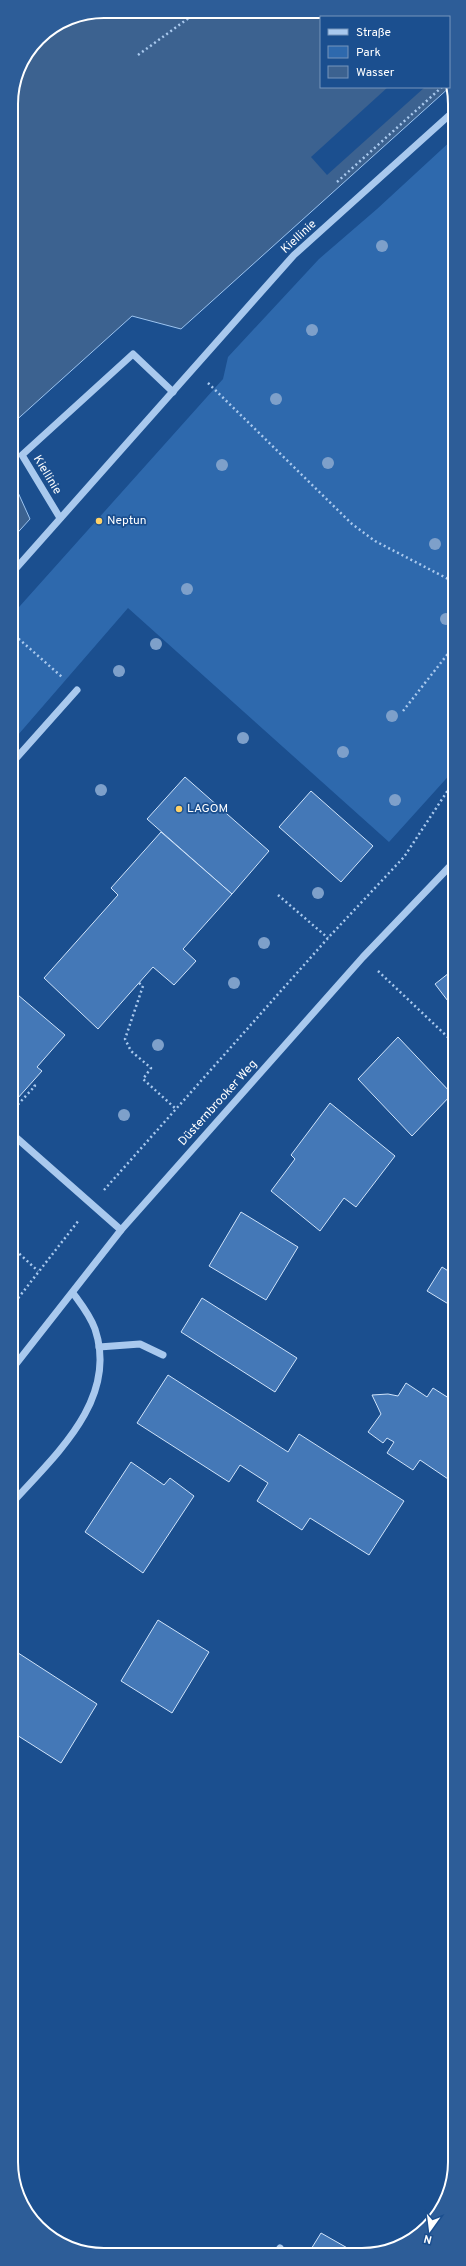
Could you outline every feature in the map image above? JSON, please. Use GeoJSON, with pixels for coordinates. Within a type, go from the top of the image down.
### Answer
{"type":"FeatureCollection","features":[{"type":"Feature","properties":{"kind":"street","name":"Kiellinie"},"geometry":{"type":"LineString","coordinates":[[18,566],[294,255],[448,116]]}},
{"type":"Feature","properties":{"kind":"street","name":"Kiellinie"},"geometry":{"type":"LineString","coordinates":[[60,518],[22,455],[133,354],[173,392]]}},
{"type":"Feature","properties":{"kind":"street"},"geometry":{"type":"LineString","coordinates":[[18,756],[77,690]]}},
{"type":"Feature","properties":{"kind":"street","name":"Düsternbrooker Weg"},"geometry":{"type":"LineString","coordinates":[[18,1362],[121,1230],[363,957],[448,868]]}},
{"type":"Feature","properties":{"kind":"street"},"geometry":{"type":"LineString","coordinates":[[18,1138],[121,1230]]}},
{"type":"Feature","properties":{"kind":"street"},"geometry":{"type":"LineString","coordinates":[[18,1496],[68,1442],[84,1417],[95,1391],[100,1364],[99,1347],[95,1329],[87,1312],[73,1293]]}},
{"type":"Feature","properties":{"kind":"street"},"geometry":{"type":"LineString","coordinates":[[99,1347],[140,1344],[163,1355]]}},
{"type":"Feature","properties":{"kind":"path"},"geometry":{"type":"LineString","coordinates":[[138,54],[189,18]]}},
{"type":"Feature","properties":{"kind":"path"},"geometry":{"type":"LineString","coordinates":[[337,182],[441,88]]}},
{"type":"Feature","properties":{"kind":"path"},"geometry":{"type":"LineString","coordinates":[[193,368],[352,524],[375,541],[448,579]]}},
{"type":"Feature","properties":{"kind":"path"},"geometry":{"type":"LineString","coordinates":[[18,638],[77,690]]}},
{"type":"Feature","properties":{"kind":"path"},"geometry":{"type":"LineString","coordinates":[[403,711],[448,654]]}},
{"type":"Feature","properties":{"kind":"path"},"geometry":{"type":"LineString","coordinates":[[18,1298],[91,1204],[328,938],[404,857],[448,790]]}},
{"type":"Feature","properties":{"kind":"path"},"geometry":{"type":"LineString","coordinates":[[278,895],[328,938]]}},
{"type":"Feature","properties":{"kind":"path"},"geometry":{"type":"LineString","coordinates":[[363,957],[448,1037]]}},
{"type":"Feature","properties":{"kind":"path"},"geometry":{"type":"LineString","coordinates":[[139,983],[142,986],[125,1039],[131,1051],[151,1068],[143,1079],[176,1109]]}},
{"type":"Feature","properties":{"kind":"path"},"geometry":{"type":"LineString","coordinates":[[18,1105],[35,1086],[32,1082]]}},
{"type":"Feature","properties":{"kind":"path"},"geometry":{"type":"LineString","coordinates":[[18,1253],[38,1271]]}},
{"type":"Feature","properties":{"kind":"green space"},"geometry":{"type":"Polygon","coordinates":[[[448,144],[448,777],[389,842],[128,608],[18,735],[18,608],[223,379],[228,357],[319,259],[377,209],[448,144]]]}},
{"type":"Feature","properties":{"kind":"water"},"geometry":{"type":"Polygon","coordinates":[[[98,18],[320,18],[320,88],[446,88],[446,90],[181,329],[132,316],[18,419],[18,98],[21,82],[32,56],[47,39],[56,32],[76,23],[98,18]]]}},
{"type":"Feature","properties":{"kind":"water"},"geometry":{"type":"Polygon","coordinates":[[[18,492],[30,519],[18,532],[18,492]]]}},
{"type":"Feature","properties":{"kind":"pier"},"geometry":{"type":"Polygon","coordinates":[[[387,88],[424,88],[327,175],[311,157],[387,88]]]}},
{"type":"Feature","properties":{"kind":"building"},"geometry":{"type":"Polygon","coordinates":[[[185,777],[269,851],[232,894],[147,819],[185,777]]]}},
{"type":"Feature","properties":{"kind":"building"},"geometry":{"type":"Polygon","coordinates":[[[311,791],[373,846],[341,882],[279,827],[311,791]]]}},
{"type":"Feature","properties":{"kind":"building"},"geometry":{"type":"Polygon","coordinates":[[[161,832],[232,894],[183,949],[196,961],[174,985],[153,967],[98,1029],[44,978],[118,895],[111,888],[161,832]]]}},
{"type":"Feature","properties":{"kind":"building"},"geometry":{"type":"Polygon","coordinates":[[[448,974],[448,1001],[435,984],[448,974]]]}},
{"type":"Feature","properties":{"kind":"building"},"geometry":{"type":"Polygon","coordinates":[[[18,995],[65,1035],[37,1067],[42,1071],[18,1098],[18,995]]]}},
{"type":"Feature","properties":{"kind":"building"},"geometry":{"type":"Polygon","coordinates":[[[398,1037],[448,1090],[448,1098],[412,1136],[358,1079],[398,1037]]]}},
{"type":"Feature","properties":{"kind":"building"},"geometry":{"type":"Polygon","coordinates":[[[330,1103],[395,1156],[356,1207],[344,1198],[320,1231],[271,1191],[295,1159],[291,1155],[330,1103]]]}},
{"type":"Feature","properties":{"kind":"building"},"geometry":{"type":"Polygon","coordinates":[[[241,1212],[298,1247],[266,1300],[209,1266],[241,1212]]]}},
{"type":"Feature","properties":{"kind":"building"},"geometry":{"type":"Polygon","coordinates":[[[442,1267],[448,1271],[448,1304],[427,1291],[442,1267]]]}},
{"type":"Feature","properties":{"kind":"building"},"geometry":{"type":"Polygon","coordinates":[[[202,1298],[297,1358],[275,1392],[181,1332],[202,1298]]]}},
{"type":"Feature","properties":{"kind":"building"},"geometry":{"type":"Polygon","coordinates":[[[168,1375],[288,1452],[299,1434],[404,1501],[369,1555],[310,1518],[302,1530],[257,1501],[268,1483],[240,1465],[229,1482],[137,1423],[168,1375]]]}},
{"type":"Feature","properties":{"kind":"building"},"geometry":{"type":"Polygon","coordinates":[[[406,1383],[427,1397],[433,1388],[448,1398],[448,1479],[420,1460],[413,1470],[387,1453],[394,1442],[387,1438],[383,1443],[368,1432],[381,1414],[372,1395],[388,1394],[398,1396],[406,1383]]]}},
{"type":"Feature","properties":{"kind":"building"},"geometry":{"type":"Polygon","coordinates":[[[131,1462],[164,1485],[170,1478],[194,1496],[143,1573],[85,1532],[131,1462]]]}},
{"type":"Feature","properties":{"kind":"building"},"geometry":{"type":"Polygon","coordinates":[[[158,1620],[209,1652],[172,1713],[121,1681],[158,1620]]]}},
{"type":"Feature","properties":{"kind":"building"},"geometry":{"type":"Polygon","coordinates":[[[18,1653],[97,1704],[61,1763],[18,1736],[18,1653]]]}},
{"type":"Feature","properties":{"kind":"building"},"geometry":{"type":"Polygon","coordinates":[[[321,2233],[347,2248],[312,2248],[321,2233]]]}},
{"type":"Feature","properties":{"kind":"place","name":"Neptun"},"geometry":{"type":"Point","coordinates":[99,521]}},
{"type":"Feature","properties":{"kind":"place","name":"LAGOM"},"geometry":{"type":"Point","coordinates":[179,809]}}]}
